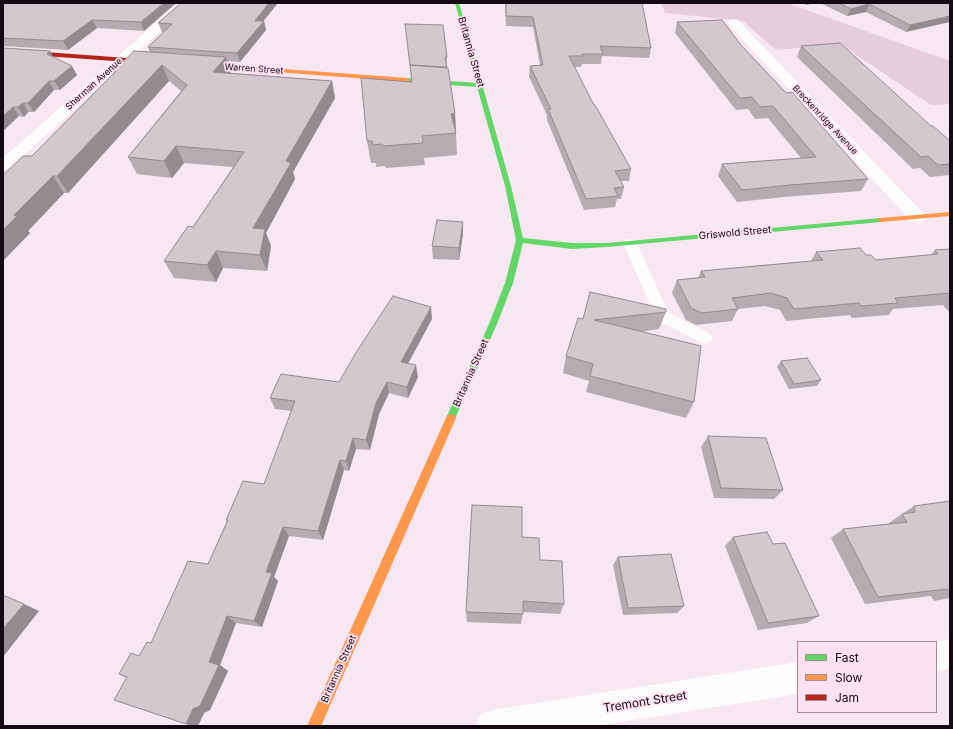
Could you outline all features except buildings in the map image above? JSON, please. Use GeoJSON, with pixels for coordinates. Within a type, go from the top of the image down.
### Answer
{"type":"FeatureCollection","features":[{"type":"Feature","properties":{"kind":"street","name":"Sherman Avenue"},"geometry":{"type":"LineString","coordinates":[[3,166],[185,3]]}},
{"type":"Feature","properties":{"kind":"street","name":"Britannia Street"},"geometry":{"type":"LineString","coordinates":[[314,726],[493,324],[509,283],[520,240],[508,186],[458,3]]}},
{"type":"Feature","properties":{"kind":"street","name":"Breckenridge Avenue"},"geometry":{"type":"LineString","coordinates":[[734,23],[917,218]]}},
{"type":"Feature","properties":{"kind":"street"},"geometry":{"type":"LineString","coordinates":[[3,51],[162,62]]}},
{"type":"Feature","properties":{"kind":"street","name":"Warren Street"},"geometry":{"type":"LineString","coordinates":[[194,64],[480,85]]}},
{"type":"Feature","properties":{"kind":"street","name":"Griswold Street"},"geometry":{"type":"LineString","coordinates":[[520,240],[572,246],[630,243],[950,214]]}},
{"type":"Feature","properties":{"kind":"street"},"geometry":{"type":"LineString","coordinates":[[937,656],[950,654]]}},
{"type":"Feature","properties":{"kind":"street","name":"Tremont Street"},"geometry":{"type":"LineString","coordinates":[[492,726],[797,678]]}},
{"type":"Feature","properties":{"kind":"lane"},"geometry":{"type":"LineString","coordinates":[[630,243],[662,316],[705,338]]}},
{"type":"Feature","properties":{"kind":"shaded area"},"geometry":{"type":"Polygon","coordinates":[[[661,3],[787,3],[950,61],[950,104],[931,105],[840,44],[776,50],[743,21],[665,13],[661,3]]]}},
{"type":"Feature","properties":{"kind":"traffic: fast"},"geometry":{"type":"LineString","coordinates":[[451,418],[493,324],[509,283],[520,240],[508,186],[457,3]]}},
{"type":"Feature","properties":{"kind":"traffic: fast"},"geometry":{"type":"LineString","coordinates":[[407,80],[480,85]]}},
{"type":"Feature","properties":{"kind":"traffic: fast"},"geometry":{"type":"LineString","coordinates":[[520,240],[572,246],[607,245],[881,220]]}},
{"type":"Feature","properties":{"kind":"traffic: slow"},"geometry":{"type":"LineString","coordinates":[[200,65],[407,80]]}},
{"type":"Feature","properties":{"kind":"traffic: slow"},"geometry":{"type":"LineString","coordinates":[[881,220],[950,214]]}},
{"type":"Feature","properties":{"kind":"traffic: slow"},"geometry":{"type":"LineString","coordinates":[[314,726],[451,418]]}},
{"type":"Feature","properties":{"kind":"traffic: jam"},"geometry":{"type":"LineString","coordinates":[[3,51],[155,62]]}}]}
